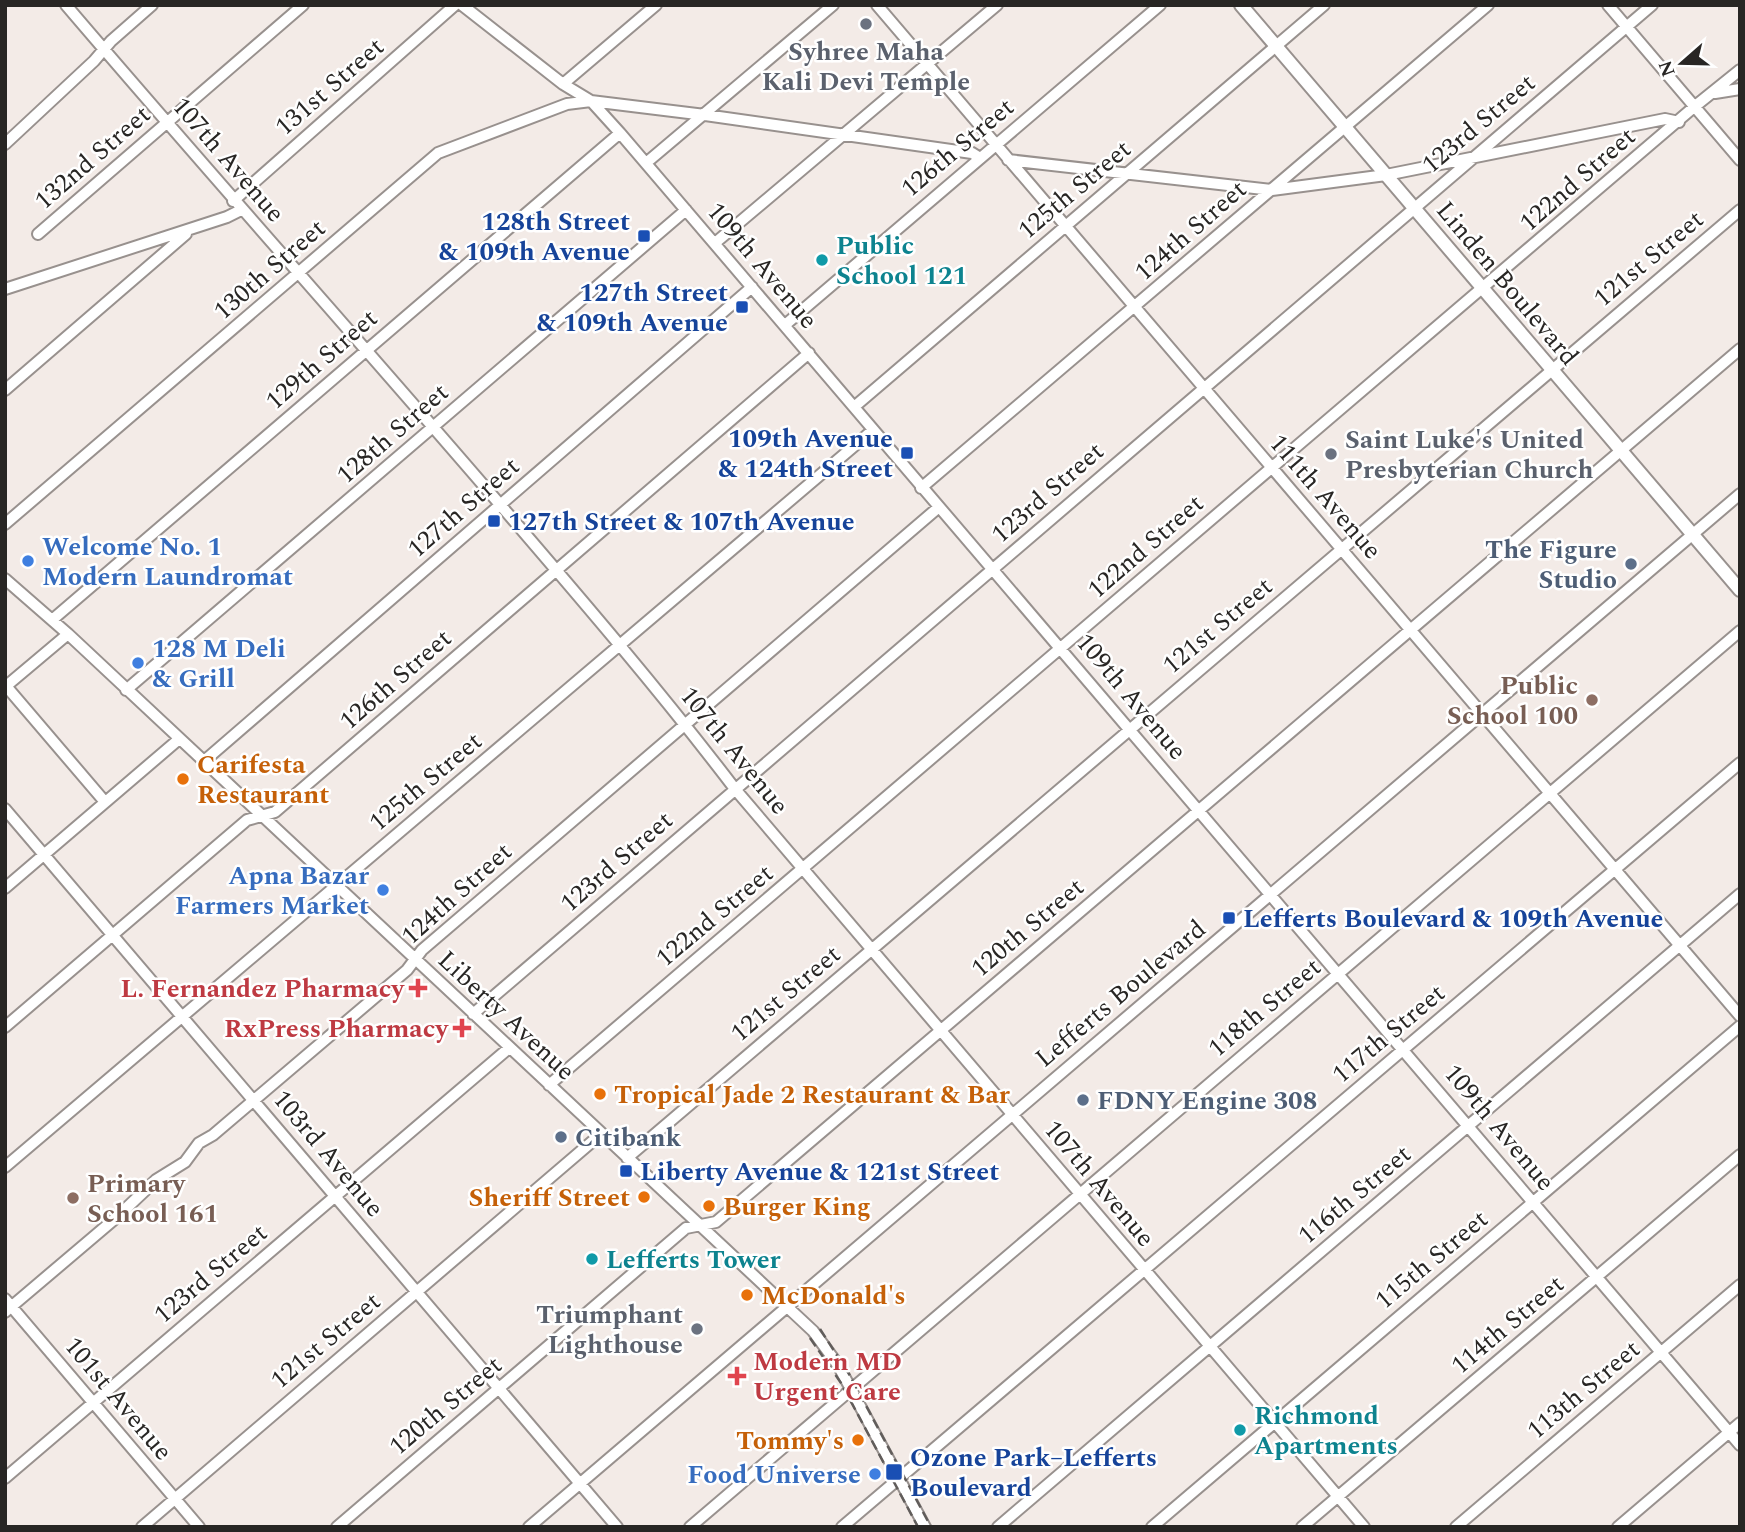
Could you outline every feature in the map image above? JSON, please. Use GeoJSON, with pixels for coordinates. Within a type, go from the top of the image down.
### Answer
{"type":"FeatureCollection","features":[{"type":"Feature","properties":{"kind":"main road","name":"Linden Boulevard"},"geometry":{"type":"LineString","coordinates":[[1241,5],[1740,590]]}},
{"type":"Feature","properties":{"kind":"street","name":"107th Avenue"},"geometry":{"type":"LineString","coordinates":[[66,5],[233,201],[300,273],[557,570],[685,724],[735,789],[1364,1527]]}},
{"type":"Feature","properties":{"kind":"street"},"geometry":{"type":"LineString","coordinates":[[5,144],[152,5]]}},
{"type":"Feature","properties":{"kind":"street","name":"132nd Street"},"geometry":{"type":"LineString","coordinates":[[38,234],[303,5]]}},
{"type":"Feature","properties":{"kind":"street","name":"131st Street"},"geometry":{"type":"LineString","coordinates":[[233,201],[455,5]]}},
{"type":"Feature","properties":{"kind":"street"},"geometry":{"type":"LineString","coordinates":[[563,85],[656,5]]}},
{"type":"Feature","properties":{"kind":"street"},"geometry":{"type":"LineString","coordinates":[[646,163],[833,5]]}},
{"type":"Feature","properties":{"kind":"street","name":"111th Avenue"},"geometry":{"type":"LineString","coordinates":[[877,5],[1740,1016]]}},
{"type":"Feature","properties":{"kind":"street"},"geometry":{"type":"LineString","coordinates":[[715,243],[997,5]]}},
{"type":"Feature","properties":{"kind":"street","name":"126th Street"},"geometry":{"type":"LineString","coordinates":[[785,325],[1160,5]]}},
{"type":"Feature","properties":{"kind":"street","name":"125th Street"},"geometry":{"type":"LineString","coordinates":[[854,407],[1324,5]]}},
{"type":"Feature","properties":{"kind":"street","name":"124th Street"},"geometry":{"type":"LineString","coordinates":[[921,488],[1488,5]]}},
{"type":"Feature","properties":{"kind":"street"},"geometry":{"type":"LineString","coordinates":[[1608,5],[1740,160]]}},
{"type":"Feature","properties":{"kind":"street","name":"123rd Street"},"geometry":{"type":"LineString","coordinates":[[473,1014],[1652,5]]}},
{"type":"Feature","properties":{"kind":"street","name":"109th Avenue"},"geometry":{"type":"LineString","coordinates":[[471,7],[563,85],[591,102],[620,132],[1740,1445]]}},
{"type":"Feature","properties":{"kind":"street","name":"122nd Street"},"geometry":{"type":"LineString","coordinates":[[549,1085],[1694,107],[1740,71]]}},
{"type":"Feature","properties":{"kind":"street"},"geometry":{"type":"LineString","coordinates":[[1713,94],[1740,89]]}},
{"type":"Feature","properties":{"kind":"street"},"geometry":{"type":"LineString","coordinates":[[591,102],[705,115],[972,153],[980,158]]}},
{"type":"Feature","properties":{"kind":"street","name":"130th Street"},"geometry":{"type":"LineString","coordinates":[[5,524],[438,153],[568,104],[591,102]]}},
{"type":"Feature","properties":{"kind":"street"},"geometry":{"type":"LineString","coordinates":[[1008,160],[1272,190],[1386,175],[1665,119],[1679,122]]}},
{"type":"Feature","properties":{"kind":"street","name":"129th Street"},"geometry":{"type":"LineString","coordinates":[[52,620],[620,132]]}},
{"type":"Feature","properties":{"kind":"street","name":"128th Street"},"geometry":{"type":"LineString","coordinates":[[126,690],[686,209]]}},
{"type":"Feature","properties":{"kind":"street","name":"121st Street"},"geometry":{"type":"LineString","coordinates":[[628,1158],[1740,209]]}},
{"type":"Feature","properties":{"kind":"street"},"geometry":{"type":"LineString","coordinates":[[5,289],[228,218],[241,210]]}},
{"type":"Feature","properties":{"kind":"street"},"geometry":{"type":"LineString","coordinates":[[5,390],[190,230]]}},
{"type":"Feature","properties":{"kind":"street","name":"127th Street"},"geometry":{"type":"LineString","coordinates":[[203,762],[752,287]]}},
{"type":"Feature","properties":{"kind":"street","name":"120th Street"},"geometry":{"type":"LineString","coordinates":[[337,1527],[686,1228],[716,1222],[1740,349]]}},
{"type":"Feature","properties":{"kind":"street","name":"126th Street"},"geometry":{"type":"LineString","coordinates":[[5,1027],[247,820],[275,812],[808,353]]}},
{"type":"Feature","properties":{"kind":"street","name":"125th Street"},"geometry":{"type":"LineString","coordinates":[[5,1167],[873,430]]}},
{"type":"Feature","properties":{"kind":"street","name":"Lefferts Boulevard"},"geometry":{"type":"LineString","coordinates":[[529,1527],[1740,494]]}},
{"type":"Feature","properties":{"kind":"street","name":"124th Street"},"geometry":{"type":"LineString","coordinates":[[7,1306],[117,1217],[156,1180],[185,1162],[199,1143],[213,1135],[407,970],[422,950],[939,507]]}},
{"type":"Feature","properties":{"kind":"street","name":"Liberty Avenue"},"geometry":{"type":"LineString","coordinates":[[5,579],[68,634],[178,740],[787,1307],[827,1349],[925,1527]]}},
{"type":"Feature","properties":{"kind":"street","name":"118th Street"},"geometry":{"type":"LineString","coordinates":[[690,1527],[1740,631]]}},
{"type":"Feature","properties":{"kind":"street"},"geometry":{"type":"LineString","coordinates":[[68,634],[6,687],[105,802]]}},
{"type":"Feature","properties":{"kind":"street"},"geometry":{"type":"LineString","coordinates":[[5,888],[178,740]]}},
{"type":"Feature","properties":{"kind":"street","name":"117th Street"},"geometry":{"type":"LineString","coordinates":[[842,1527],[1740,763]]}},
{"type":"Feature","properties":{"kind":"street","name":"103rd Avenue"},"geometry":{"type":"LineString","coordinates":[[5,809],[617,1527]]}},
{"type":"Feature","properties":{"kind":"street","name":"116th Street"},"geometry":{"type":"LineString","coordinates":[[998,1527],[1740,894]]}},
{"type":"Feature","properties":{"kind":"street","name":"115th Street"},"geometry":{"type":"LineString","coordinates":[[1152,1527],[1740,1026]]}},
{"type":"Feature","properties":{"kind":"street","name":"123rd Street"},"geometry":{"type":"LineString","coordinates":[[5,1478],[509,1048]]}},
{"type":"Feature","properties":{"kind":"street","name":"121st Street"},"geometry":{"type":"LineString","coordinates":[[142,1527],[601,1134]]}},
{"type":"Feature","properties":{"kind":"street","name":"114th Street"},"geometry":{"type":"LineString","coordinates":[[1302,1527],[1740,1155]]}},
{"type":"Feature","properties":{"kind":"street","name":"113th Street"},"geometry":{"type":"LineString","coordinates":[[1456,1527],[1740,1285]]}},
{"type":"Feature","properties":{"kind":"street","name":"101st Avenue"},"geometry":{"type":"LineString","coordinates":[[7,1306],[199,1527]]}},
{"type":"Feature","properties":{"kind":"street"},"geometry":{"type":"LineString","coordinates":[[1618,1527],[1740,1423]]}},
{"type":"Feature","properties":{"kind":"railway"},"geometry":{"type":"LineString","coordinates":[[820,1329],[849,1374],[931,1527]]}},
{"type":"Feature","properties":{"kind":"railway"},"geometry":{"type":"LineString","coordinates":[[810,1338],[841,1383],[918,1527]]}},
{"type":"Feature","properties":{"kind":"place","name":"Syhree Maha Kali Devi Temple"},"geometry":{"type":"Point","coordinates":[866,24]}},
{"type":"Feature","properties":{"kind":"place","name":"128th Street & 109th Avenue"},"geometry":{"type":"Point","coordinates":[644,236]}},
{"type":"Feature","properties":{"kind":"place","name":"Public School 121"},"geometry":{"type":"Point","coordinates":[822,260]}},
{"type":"Feature","properties":{"kind":"place","name":"127th Street & 109th Avenue"},"geometry":{"type":"Point","coordinates":[742,307]}},
{"type":"Feature","properties":{"kind":"place","name":"109th Avenue & 124th Street"},"geometry":{"type":"Point","coordinates":[907,453]}},
{"type":"Feature","properties":{"kind":"place","name":"Saint Luke's United Presbyterian Church"},"geometry":{"type":"Point","coordinates":[1331,454]}},
{"type":"Feature","properties":{"kind":"place","name":"127th Street & 107th Avenue"},"geometry":{"type":"Point","coordinates":[494,521]}},
{"type":"Feature","properties":{"kind":"place","name":"Welcome No. 1 Modern Laundromat"},"geometry":{"type":"Point","coordinates":[28,561]}},
{"type":"Feature","properties":{"kind":"place","name":"The Figure Studio"},"geometry":{"type":"Point","coordinates":[1631,564]}},
{"type":"Feature","properties":{"kind":"place","name":"128 M Deli & Grill"},"geometry":{"type":"Point","coordinates":[138,663]}},
{"type":"Feature","properties":{"kind":"place","name":"Public School 100"},"geometry":{"type":"Point","coordinates":[1592,700]}},
{"type":"Feature","properties":{"kind":"place","name":"Carifesta Restaurant"},"geometry":{"type":"Point","coordinates":[183,779]}},
{"type":"Feature","properties":{"kind":"place","name":"Apna Bazar Farmers Market"},"geometry":{"type":"Point","coordinates":[383,890]}},
{"type":"Feature","properties":{"kind":"place","name":"Lefferts Boulevard & 109th Avenue"},"geometry":{"type":"Point","coordinates":[1229,918]}},
{"type":"Feature","properties":{"kind":"place","name":"L. Fernandez Pharmacy"},"geometry":{"type":"Point","coordinates":[418,988]}},
{"type":"Feature","properties":{"kind":"place","name":"RxPress Pharmacy"},"geometry":{"type":"Point","coordinates":[462,1028]}},
{"type":"Feature","properties":{"kind":"place","name":"Tropical Jade 2 Restaurant & Bar"},"geometry":{"type":"Point","coordinates":[600,1094]}},
{"type":"Feature","properties":{"kind":"place","name":"FDNY Engine 308"},"geometry":{"type":"Point","coordinates":[1083,1100]}},
{"type":"Feature","properties":{"kind":"place","name":"Citibank"},"geometry":{"type":"Point","coordinates":[561,1137]}},
{"type":"Feature","properties":{"kind":"place","name":"Liberty Avenue & 121st Street"},"geometry":{"type":"Point","coordinates":[626,1171]}},
{"type":"Feature","properties":{"kind":"place","name":"Sheriff Street"},"geometry":{"type":"Point","coordinates":[644,1197]}},
{"type":"Feature","properties":{"kind":"place","name":"Primary School 161"},"geometry":{"type":"Point","coordinates":[73,1198]}},
{"type":"Feature","properties":{"kind":"place","name":"Burger King"},"geometry":{"type":"Point","coordinates":[709,1206]}},
{"type":"Feature","properties":{"kind":"place","name":"Lefferts Tower"},"geometry":{"type":"Point","coordinates":[592,1259]}},
{"type":"Feature","properties":{"kind":"place","name":"McDonald's"},"geometry":{"type":"Point","coordinates":[747,1295]}},
{"type":"Feature","properties":{"kind":"place","name":"Triumphant Lighthouse"},"geometry":{"type":"Point","coordinates":[697,1329]}},
{"type":"Feature","properties":{"kind":"place","name":"Modern MD Urgent Care"},"geometry":{"type":"Point","coordinates":[737,1376]}},
{"type":"Feature","properties":{"kind":"place","name":"Richmond Apartments"},"geometry":{"type":"Point","coordinates":[1240,1430]}},
{"type":"Feature","properties":{"kind":"place","name":"Tommy's"},"geometry":{"type":"Point","coordinates":[858,1440]}},
{"type":"Feature","properties":{"kind":"place","name":"Ozone Park–Lefferts Boulevard"},"geometry":{"type":"Point","coordinates":[894,1472]}},
{"type":"Feature","properties":{"kind":"place","name":"Food Universe"},"geometry":{"type":"Point","coordinates":[875,1474]}}]}
